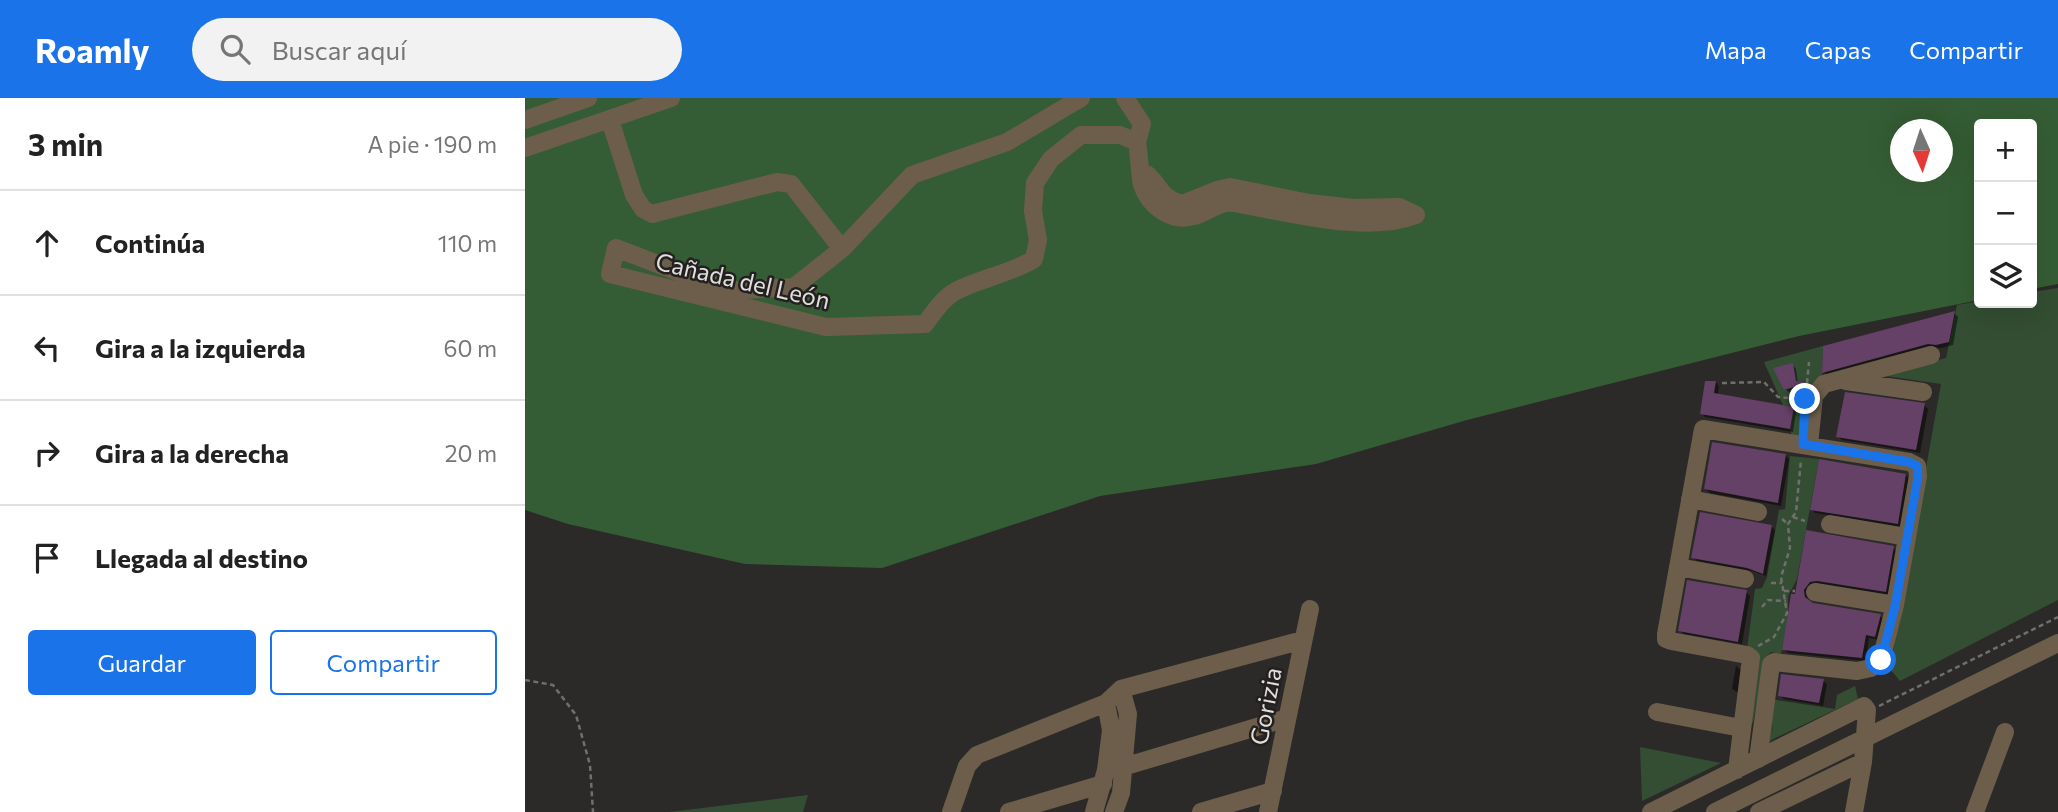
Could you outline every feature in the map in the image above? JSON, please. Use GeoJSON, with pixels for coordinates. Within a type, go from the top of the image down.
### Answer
{"type":"FeatureCollection","features":[{"type":"Feature","properties":{"kind":"street"},"geometry":{"type":"LineString","coordinates":[[525,120],[588,98]]}},
{"type":"Feature","properties":{"kind":"street"},"geometry":{"type":"LineString","coordinates":[[525,148],[671,98]]}},
{"type":"Feature","properties":{"kind":"street","name":"Cañada del León"},"geometry":{"type":"LineString","coordinates":[[1081,98],[1007,142],[912,175],[842,249],[794,288],[728,291],[616,248],[610,274],[827,327],[926,324],[938,306],[954,292],[1021,267],[1034,259],[1038,240],[1033,211],[1035,183],[1051,159],[1081,135],[1120,135],[1137,142]]}},
{"type":"Feature","properties":{"kind":"street"},"geometry":{"type":"LineString","coordinates":[[1125,98],[1142,124],[1137,142],[1142,172],[1141,184],[1152,203],[1163,212],[1182,218],[1195,216],[1218,204],[1229,202],[1352,223],[1399,222],[1416,215],[1399,207],[1353,208],[1309,203],[1230,187],[1182,204],[1169,200],[1158,190],[1151,177],[1142,172]]}},
{"type":"Feature","properties":{"kind":"street","name":"Cañada del León"},"geometry":{"type":"LineString","coordinates":[[610,120],[634,195],[643,209],[652,214],[777,182],[791,184],[842,249]]}},
{"type":"Feature","properties":{"kind":"street"},"geometry":{"type":"LineString","coordinates":[[1806,445],[1814,396],[1824,384],[1931,355]]}},
{"type":"Feature","properties":{"kind":"street"},"geometry":{"type":"LineString","coordinates":[[1836,379],[1923,392]]}},
{"type":"Feature","properties":{"kind":"street"},"geometry":{"type":"LineString","coordinates":[[1737,770],[1752,658],[1666,639],[1703,429],[1909,462],[1917,466],[1918,476],[1895,606],[1881,660],[1871,667],[1857,671],[1774,662],[1771,664],[1759,759]]}},
{"type":"Feature","properties":{"kind":"street"},"geometry":{"type":"LineString","coordinates":[[1690,499],[1758,512]]}},
{"type":"Feature","properties":{"kind":"street"},"geometry":{"type":"LineString","coordinates":[[1829,524],[1907,537]]}},
{"type":"Feature","properties":{"kind":"street"},"geometry":{"type":"LineString","coordinates":[[1678,567],[1745,579]]}},
{"type":"Feature","properties":{"kind":"street"},"geometry":{"type":"LineString","coordinates":[[1815,592],[1895,606]]}},
{"type":"Feature","properties":{"kind":"street","name":"Gorizia"},"geometry":{"type":"LineString","coordinates":[[1268,812],[1310,609]]}},
{"type":"Feature","properties":{"kind":"street"},"geometry":{"type":"LineString","coordinates":[[951,812],[967,766],[977,755],[1106,703],[1121,690],[1303,640]]}},
{"type":"Feature","properties":{"kind":"street"},"geometry":{"type":"LineString","coordinates":[[1714,812],[2058,643]]}},
{"type":"Feature","properties":{"kind":"street"},"geometry":{"type":"LineString","coordinates":[[1114,812],[1121,793],[1128,714],[1121,690]]}},
{"type":"Feature","properties":{"kind":"street"},"geometry":{"type":"LineString","coordinates":[[1094,812],[1103,784],[1111,730],[1106,703]]}},
{"type":"Feature","properties":{"kind":"street"},"geometry":{"type":"LineString","coordinates":[[1651,812],[1861,707],[1867,710],[1866,736],[1854,812]]}},
{"type":"Feature","properties":{"kind":"street"},"geometry":{"type":"LineString","coordinates":[[1657,712],[1741,728]]}},
{"type":"Feature","properties":{"kind":"street"},"geometry":{"type":"LineString","coordinates":[[1123,767],[1287,718]]}},
{"type":"Feature","properties":{"kind":"street"},"geometry":{"type":"LineString","coordinates":[[1975,812],[2005,732]]}},
{"type":"Feature","properties":{"kind":"street"},"geometry":{"type":"LineString","coordinates":[[1759,812],[1863,762]]}},
{"type":"Feature","properties":{"kind":"street"},"geometry":{"type":"LineString","coordinates":[[1009,812],[1103,784]]}},
{"type":"Feature","properties":{"kind":"street"},"geometry":{"type":"LineString","coordinates":[[1201,812],[1273,791]]}},
{"type":"Feature","properties":{"kind":"path"},"geometry":{"type":"LineString","coordinates":[[1722,383],[1765,382],[1778,397],[1805,399]]}},
{"type":"Feature","properties":{"kind":"path"},"geometry":{"type":"LineString","coordinates":[[1758,646],[1774,637],[1787,613],[1781,577],[1790,548],[1789,524],[1796,512],[1806,445]]}},
{"type":"Feature","properties":{"kind":"path"},"geometry":{"type":"LineString","coordinates":[[1793,517],[1805,521]]}},
{"type":"Feature","properties":{"kind":"path"},"geometry":{"type":"LineString","coordinates":[[1782,519],[1789,524]]}},
{"type":"Feature","properties":{"kind":"path"},"geometry":{"type":"LineString","coordinates":[[1771,583],[1782,583]]}},
{"type":"Feature","properties":{"kind":"path"},"geometry":{"type":"LineString","coordinates":[[1784,591],[1795,591]]}},
{"type":"Feature","properties":{"kind":"path"},"geometry":{"type":"LineString","coordinates":[[1762,607],[1768,600],[1786,601]]}},
{"type":"Feature","properties":{"kind":"path"},"geometry":{"type":"LineString","coordinates":[[1774,637],[1776,645]]}},
{"type":"Feature","properties":{"kind":"path"},"geometry":{"type":"LineString","coordinates":[[525,680],[552,685],[576,715],[590,765],[593,812]]}},
{"type":"Feature","properties":{"kind":"green space"},"geometry":{"type":"Polygon","coordinates":[[[525,98],[2058,98],[2058,284],[2037,288],[2037,119],[1974,119],[1974,301],[1799,336],[1467,420],[1316,464],[1100,496],[882,568],[745,564],[568,524],[525,510],[525,98]]]}},
{"type":"Feature","properties":{"kind":"green space"},"geometry":{"type":"Polygon","coordinates":[[[2058,288],[2058,600],[1900,681],[1890,669],[1941,384],[1879,375],[1946,358],[1957,305],[1974,302],[1974,308],[2037,308],[2037,291],[2058,288]]]}},
{"type":"Feature","properties":{"kind":"green space"},"geometry":{"type":"Polygon","coordinates":[[[1823,346],[1822,375],[1803,444],[1794,443],[1790,429],[1793,407],[1783,405],[1764,362],[1823,346]]]}},
{"type":"Feature","properties":{"kind":"green space"},"geometry":{"type":"Polygon","coordinates":[[[1790,456],[1819,459],[1797,579],[1788,596],[1788,621],[1781,654],[1771,652],[1765,657],[1753,723],[1749,723],[1760,658],[1758,653],[1747,649],[1755,589],[1762,588],[1767,577],[1779,510],[1785,509],[1790,456]]]}},
{"type":"Feature","properties":{"kind":"green space"},"geometry":{"type":"Polygon","coordinates":[[[1855,686],[1858,699],[1773,739],[1766,745],[1770,714],[1773,736],[1770,699],[1835,709],[1837,695],[1855,686]]]}},
{"type":"Feature","properties":{"kind":"green space"},"geometry":{"type":"Polygon","coordinates":[[[1640,747],[1721,763],[1642,801],[1640,747]]]}},
{"type":"Feature","properties":{"kind":"green space"},"geometry":{"type":"Polygon","coordinates":[[[808,795],[803,812],[669,812],[808,795]]]}},
{"type":"Feature","properties":{"kind":"building"},"geometry":{"type":"Polygon","coordinates":[[[1955,311],[1949,342],[1928,344],[1822,373],[1823,346],[1955,311]]]}},
{"type":"Feature","properties":{"kind":"building"},"geometry":{"type":"Polygon","coordinates":[[[1793,363],[1796,381],[1807,383],[1784,390],[1773,368],[1793,363]]]}},
{"type":"Feature","properties":{"kind":"building"},"geometry":{"type":"Polygon","coordinates":[[[1705,381],[1716,381],[1714,393],[1794,407],[1790,429],[1700,414],[1705,381]]]}},
{"type":"Feature","properties":{"kind":"building"},"geometry":{"type":"Polygon","coordinates":[[[1845,392],[1925,403],[1916,450],[1836,437],[1845,392]]]}},
{"type":"Feature","properties":{"kind":"building"},"geometry":{"type":"Polygon","coordinates":[[[1712,442],[1786,454],[1778,503],[1704,489],[1712,442]]]}},
{"type":"Feature","properties":{"kind":"building"},"geometry":{"type":"Polygon","coordinates":[[[1819,459],[1906,474],[1898,524],[1810,510],[1819,459]]]}},
{"type":"Feature","properties":{"kind":"building"},"geometry":{"type":"Polygon","coordinates":[[[1700,512],[1772,525],[1763,574],[1747,568],[1691,558],[1700,512]]]}},
{"type":"Feature","properties":{"kind":"building"},"geometry":{"type":"Polygon","coordinates":[[[1806,530],[1894,546],[1886,592],[1817,581],[1810,582],[1804,590],[1805,597],[1813,603],[1881,614],[1875,637],[1866,635],[1862,658],[1782,650],[1791,594],[1795,594],[1806,530]]]}},
{"type":"Feature","properties":{"kind":"building"},"geometry":{"type":"Polygon","coordinates":[[[1687,580],[1747,590],[1738,642],[1678,631],[1687,580]]]}},
{"type":"Feature","properties":{"kind":"building"},"geometry":{"type":"Polygon","coordinates":[[[1781,674],[1824,679],[1819,703],[1778,696],[1781,674]]]}},
{"type":"Feature","properties":{"kind":"route"},"geometry":{"type":"LineString","coordinates":[[1805,399],[1803,444],[1909,462],[1917,466],[1918,476],[1895,606],[1881,660]]}}]}
